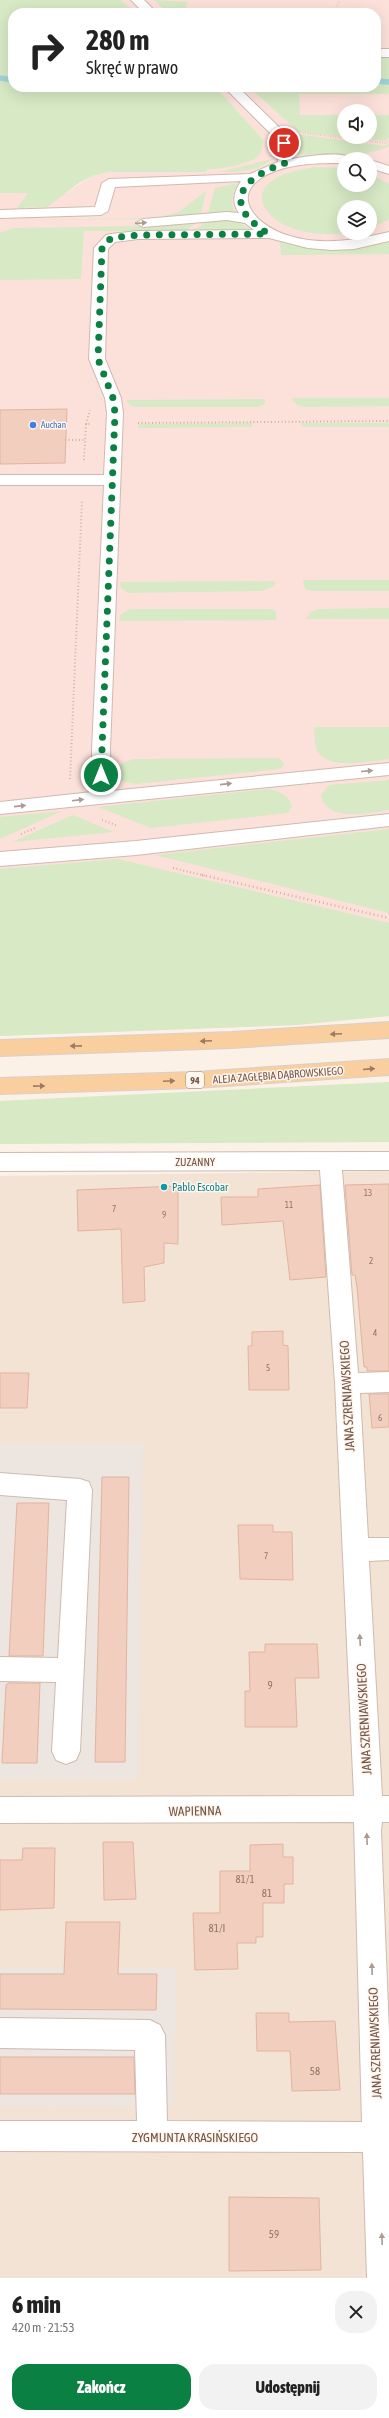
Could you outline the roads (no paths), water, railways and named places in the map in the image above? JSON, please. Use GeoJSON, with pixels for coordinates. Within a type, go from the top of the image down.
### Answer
{"type":"FeatureCollection","features":[{"type":"Feature","properties":{"kind":"main road"},"geometry":{"type":"LineString","coordinates":[[0,1048],[232,1040],[389,1030]]}},
{"type":"Feature","properties":{"kind":"main road","name":"ALEJA ZAGŁĘBIA DĄBROWSKIEGO"},"geometry":{"type":"LineString","coordinates":[[0,1086],[100,1084],[293,1075],[389,1067]]}},
{"type":"Feature","properties":{"kind":"street"},"geometry":{"type":"LineString","coordinates":[[137,0],[146,8]]}},
{"type":"Feature","properties":{"kind":"street"},"geometry":{"type":"LineString","coordinates":[[236,92],[279,135],[284,143],[285,163]]}},
{"type":"Feature","properties":{"kind":"street"},"geometry":{"type":"LineString","coordinates":[[268,234],[250,219],[242,207],[242,194],[248,183],[262,172],[285,163],[309,159],[337,159]]}},
{"type":"Feature","properties":{"kind":"street"},"geometry":{"type":"LineString","coordinates":[[0,214],[101,211],[109,183],[210,180],[243,177],[254,178]]}},
{"type":"Feature","properties":{"kind":"street"},"geometry":{"type":"LineString","coordinates":[[0,223],[110,224],[227,216],[250,219]]}},
{"type":"Feature","properties":{"kind":"street"},"geometry":{"type":"LineString","coordinates":[[103,797],[101,750],[114,424],[113,398],[98,359],[102,248],[111,238],[138,235],[268,234],[316,245],[341,246],[365,243],[389,236]]}},
{"type":"Feature","properties":{"kind":"street"},"geometry":{"type":"LineString","coordinates":[[0,480],[112,480]]}},
{"type":"Feature","properties":{"kind":"street"},"geometry":{"type":"LineString","coordinates":[[0,808],[389,769]]}},
{"type":"Feature","properties":{"kind":"street"},"geometry":{"type":"LineString","coordinates":[[0,859],[136,848],[389,820]]}},
{"type":"Feature","properties":{"kind":"street","name":"ZUZANNY"},"geometry":{"type":"LineString","coordinates":[[0,1162],[389,1161]]}},
{"type":"Feature","properties":{"kind":"street","name":"JANA SZRENIAWSKIEGO"},"geometry":{"type":"LineString","coordinates":[[330,1162],[347,1383],[355,1550],[379,1809],[367,1831],[384,2137],[383,2278]]}},
{"type":"Feature","properties":{"kind":"street"},"geometry":{"type":"LineString","coordinates":[[347,1383],[389,1382]]}},
{"type":"Feature","properties":{"kind":"street"},"geometry":{"type":"LineString","coordinates":[[0,1484],[80,1490],[66,1751]]}},
{"type":"Feature","properties":{"kind":"street"},"geometry":{"type":"LineString","coordinates":[[355,1550],[389,1550]]}},
{"type":"Feature","properties":{"kind":"street"},"geometry":{"type":"LineString","coordinates":[[0,1669],[70,1670]]}},
{"type":"Feature","properties":{"kind":"street","name":"WAPIENNA"},"geometry":{"type":"LineString","coordinates":[[0,1810],[379,1809]]}},
{"type":"Feature","properties":{"kind":"street"},"geometry":{"type":"LineString","coordinates":[[0,2033],[150,2036],[152,2136]]}},
{"type":"Feature","properties":{"kind":"street","name":"ZYGMUNTA KRASIŃSKIEGO"},"geometry":{"type":"LineString","coordinates":[[0,2136],[384,2137]]}},
{"type":"Feature","properties":{"kind":"waterway"},"geometry":{"type":"LineString","coordinates":[[0,78],[8,79]]}},
{"type":"Feature","properties":{"kind":"waterway"},"geometry":{"type":"LineString","coordinates":[[381,81],[389,82]]}},
{"type":"Feature","properties":{"kind":"place","name":"Auchan"},"geometry":{"type":"Point","coordinates":[33,425]}},
{"type":"Feature","properties":{"kind":"place","name":"Pablo Escobar"},"geometry":{"type":"Point","coordinates":[164,1187]}}]}
